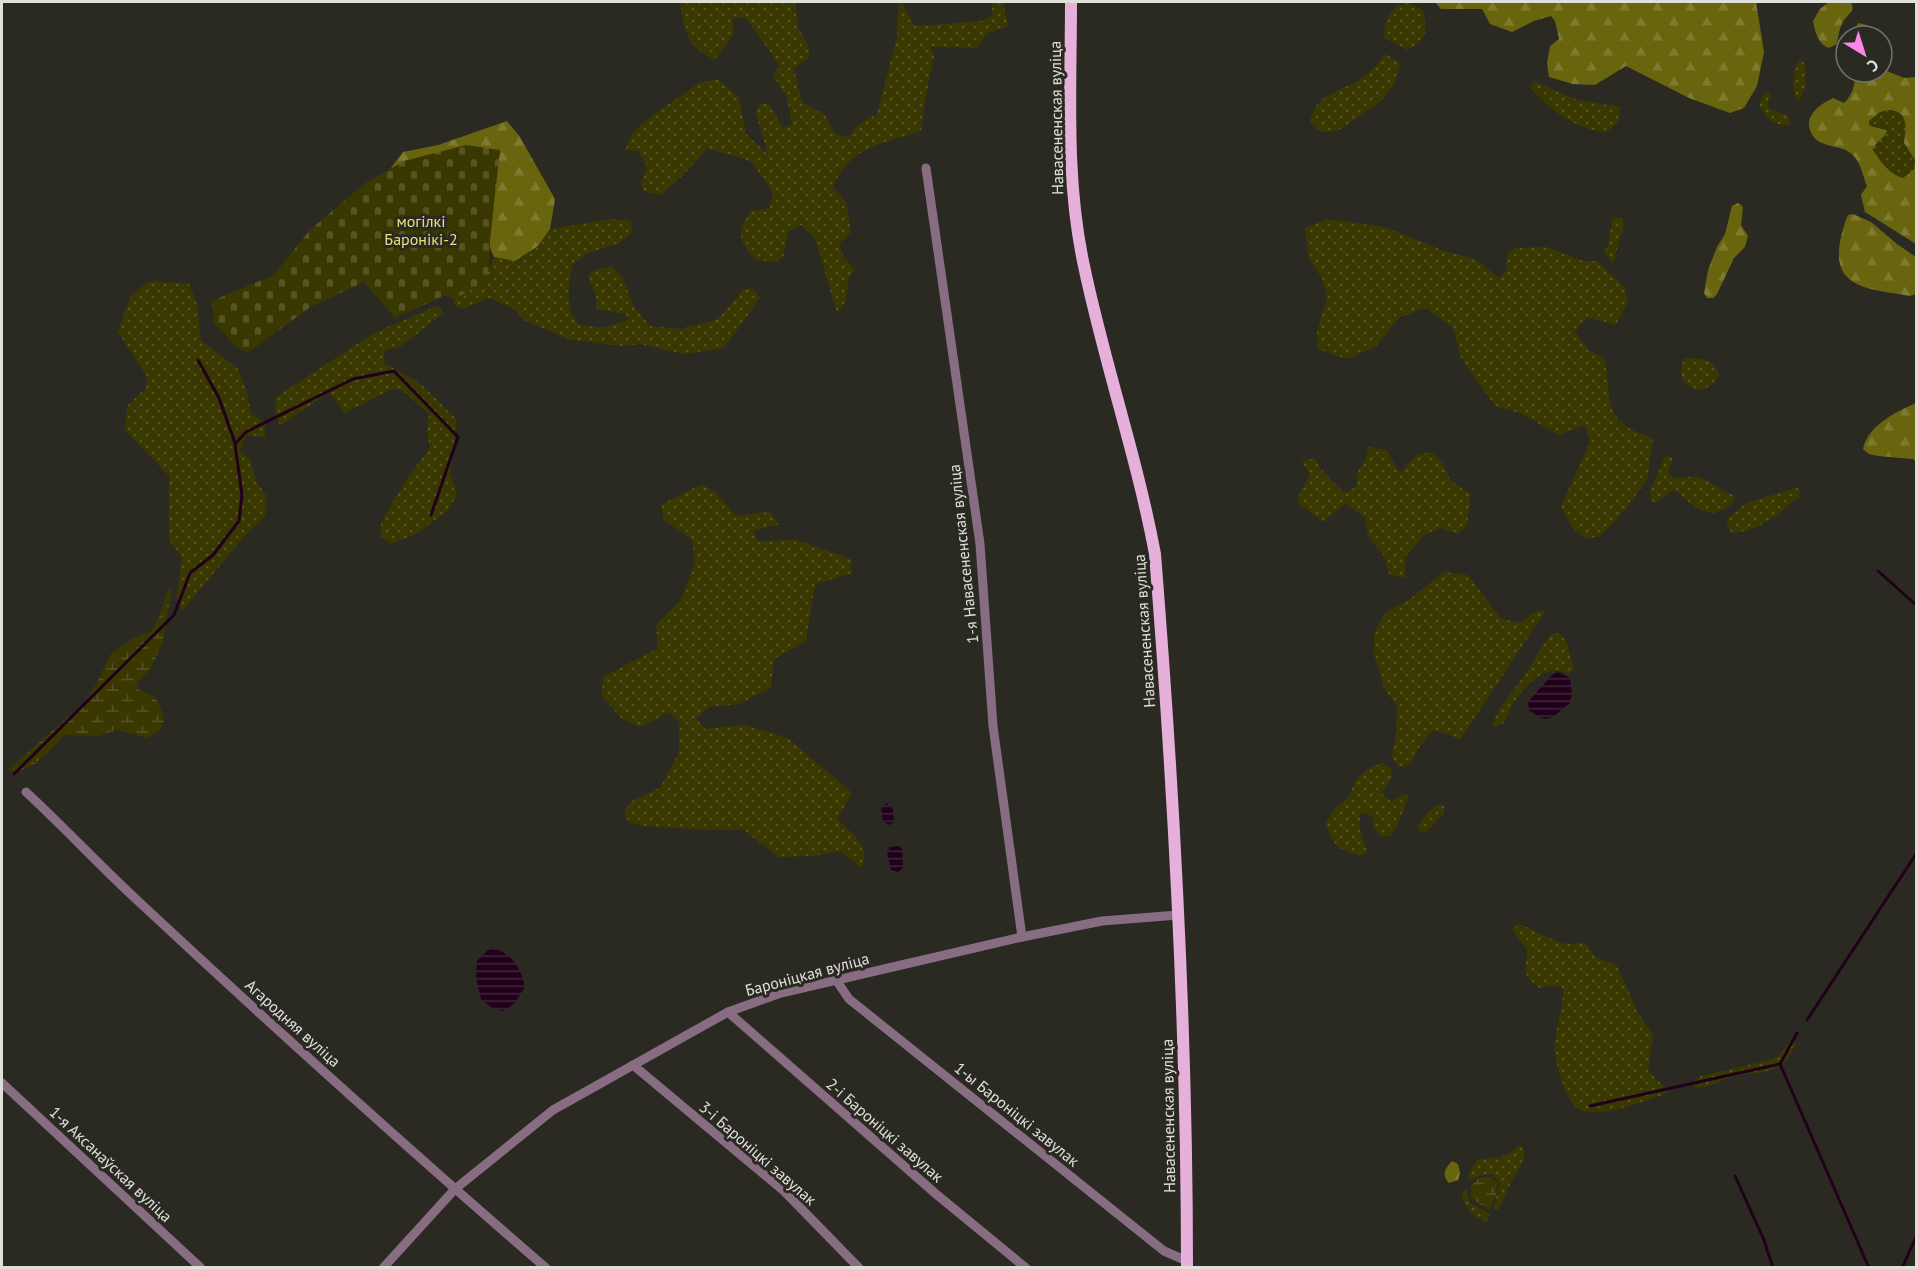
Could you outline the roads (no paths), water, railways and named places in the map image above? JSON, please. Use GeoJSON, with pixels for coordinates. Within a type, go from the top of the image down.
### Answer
{"type":"FeatureCollection","features":[{"type":"Feature","properties":{"kind":"main road","name":"Навасененская вуліца"},"geometry":{"type":"LineString","coordinates":[[1071,2],[1071,183],[1083,265],[1147,511],[1155,554],[1167,710],[1178,915],[1187,1264]]}},
{"type":"Feature","properties":{"kind":"street","name":"1-я Навасененская вуліца"},"geometry":{"type":"LineString","coordinates":[[926,168],[980,544],[993,726],[1022,937]]}},
{"type":"Feature","properties":{"kind":"street","name":"Агародняя вуліца"},"geometry":{"type":"LineString","coordinates":[[26,792],[169,930],[455,1189],[546,1268]]}},
{"type":"Feature","properties":{"kind":"street","name":"Бароніцкая вуліца"},"geometry":{"type":"LineString","coordinates":[[383,1268],[455,1189],[553,1110],[728,1012],[781,993],[1022,937],[1101,921],[1178,915]]}},
{"type":"Feature","properties":{"kind":"street","name":"1-ы Бароніцкі завулак"},"geometry":{"type":"LineString","coordinates":[[836,980],[849,999],[1164,1251],[1187,1264]]}},
{"type":"Feature","properties":{"kind":"street","name":"2-і Бароніцкі завулак"},"geometry":{"type":"LineString","coordinates":[[728,1012],[936,1194],[1026,1268]]}},
{"type":"Feature","properties":{"kind":"street","name":"3-і Бароніцкі завулак"},"geometry":{"type":"LineString","coordinates":[[633,1065],[784,1191],[859,1268]]}},
{"type":"Feature","properties":{"kind":"street","name":"1-я Аксанаўская вуліца"},"geometry":{"type":"LineString","coordinates":[[2,1083],[201,1268]]}},
{"type":"Feature","properties":{"kind":"waterway"},"geometry":{"type":"LineString","coordinates":[[198,360],[219,398],[235,443]]}},
{"type":"Feature","properties":{"kind":"waterway"},"geometry":{"type":"LineString","coordinates":[[14,774],[174,615],[190,573],[213,555],[239,521],[242,495],[235,444],[246,432],[353,379],[394,371],[458,437],[431,515]]}},
{"type":"Feature","properties":{"kind":"waterway"},"geometry":{"type":"LineString","coordinates":[[1878,571],[1916,605]]}},
{"type":"Feature","properties":{"kind":"waterway"},"geometry":{"type":"LineString","coordinates":[[1807,1020],[1916,854]]}},
{"type":"Feature","properties":{"kind":"waterway"},"geometry":{"type":"LineString","coordinates":[[1797,1033],[1780,1064],[1869,1268]]}},
{"type":"Feature","properties":{"kind":"waterway"},"geometry":{"type":"LineString","coordinates":[[1590,1106],[1780,1064]]}},
{"type":"Feature","properties":{"kind":"waterway"},"geometry":{"type":"LineString","coordinates":[[1735,1176],[1764,1240],[1773,1268]]}},
{"type":"Feature","properties":{"kind":"waterway"},"geometry":{"type":"LineString","coordinates":[[1902,1268],[1916,1237]]}},
{"type":"Feature","properties":{"kind":"park label","name":"могілкі Баронікі-2"},"geometry":{"type":"Point","coordinates":[421,230]}}]}
